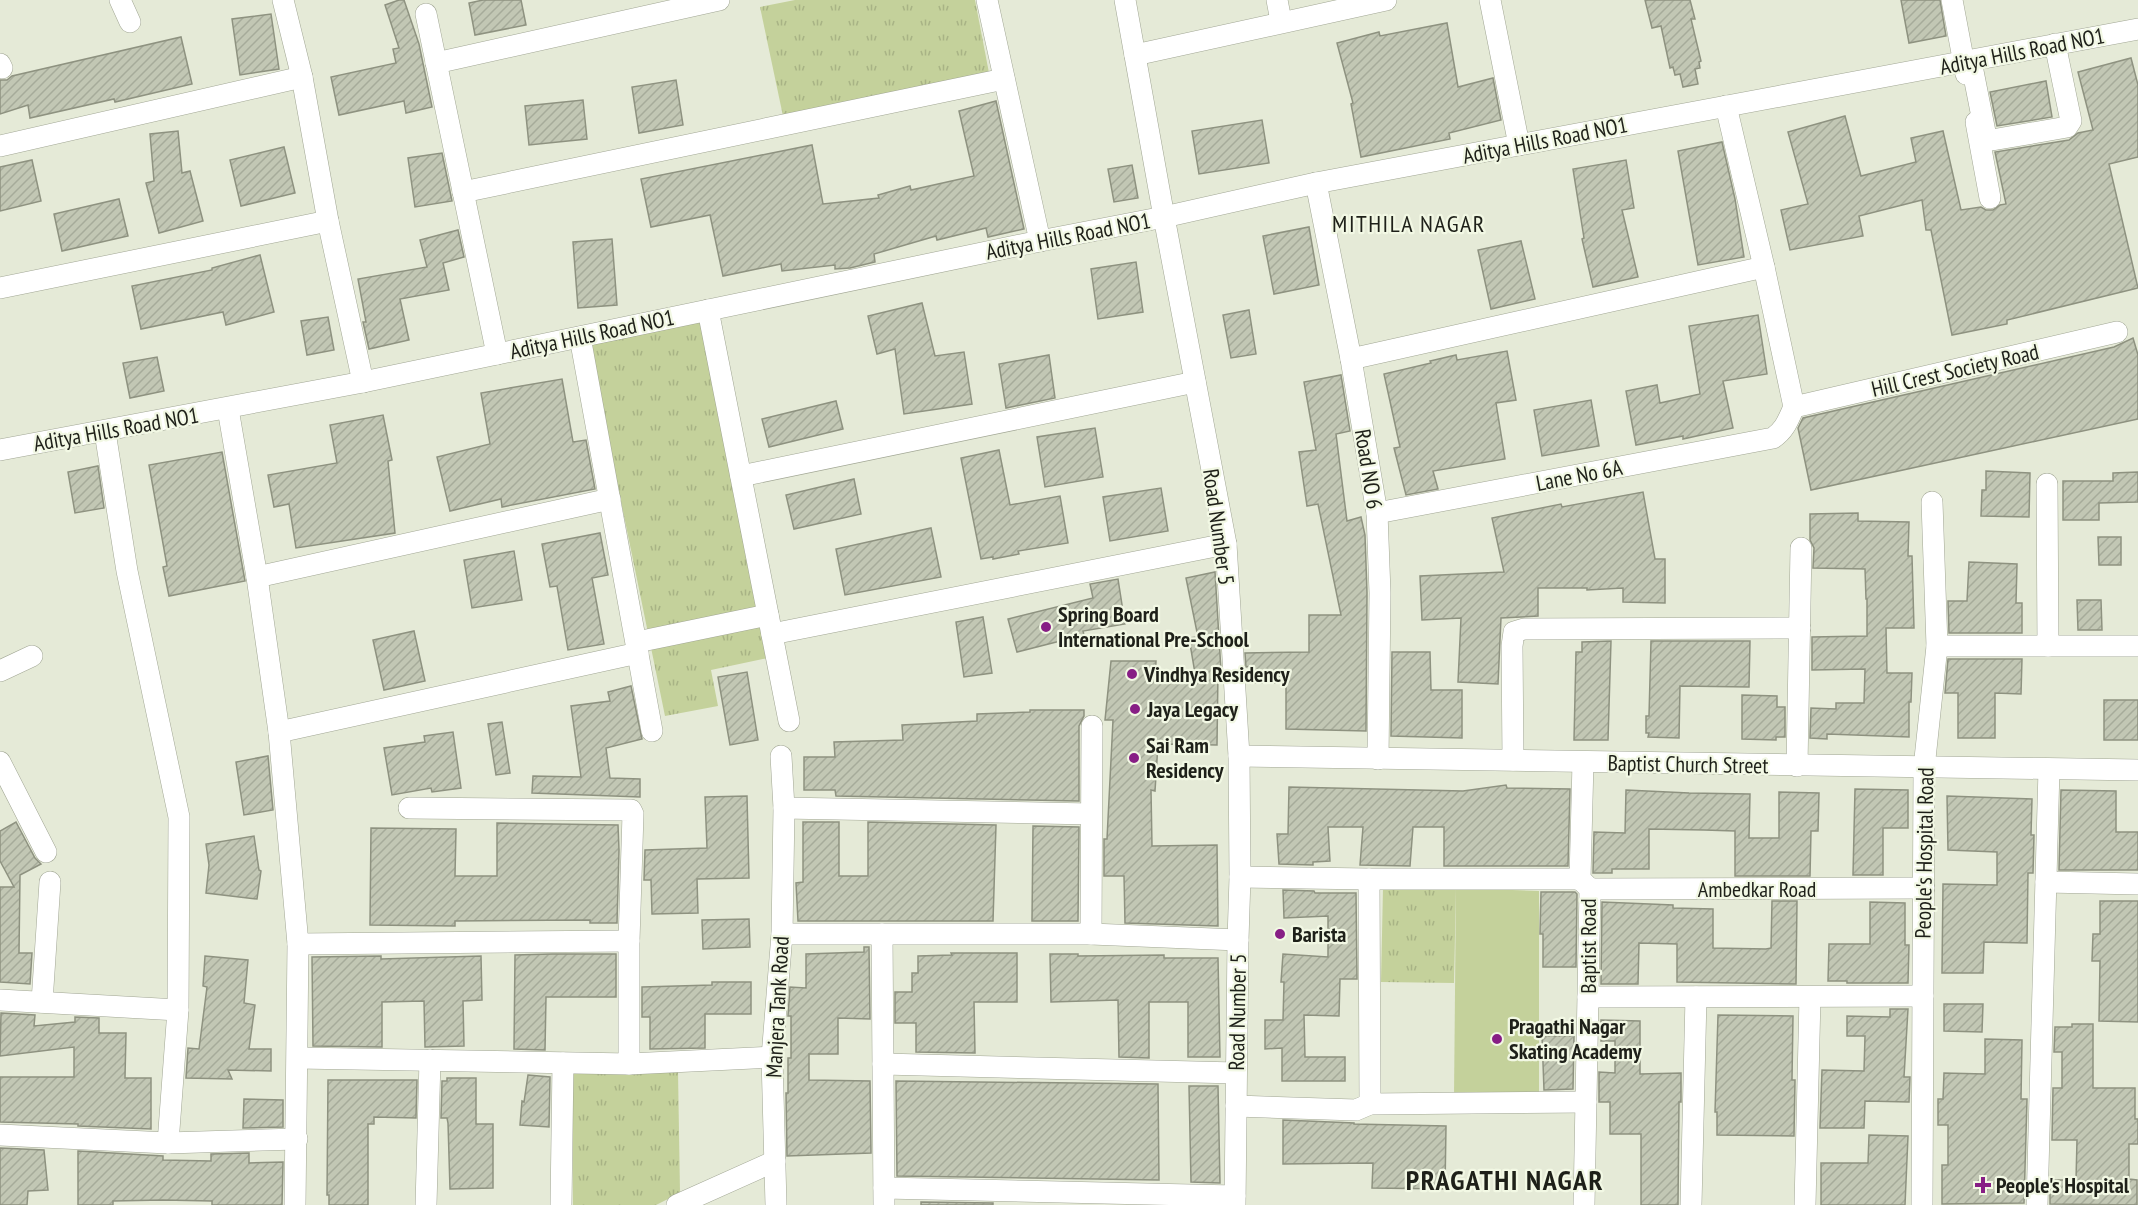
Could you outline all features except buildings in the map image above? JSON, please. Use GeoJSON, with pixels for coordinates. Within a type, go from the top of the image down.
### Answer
{"type":"FeatureCollection","features":[{"type":"Feature","properties":{"kind":"street"},"geometry":{"type":"LineString","coordinates":[[120,0],[130,22]]}},
{"type":"Feature","properties":{"kind":"street"},"geometry":{"type":"LineString","coordinates":[[283,0],[302,77],[328,221],[363,382]]}},
{"type":"Feature","properties":{"kind":"street"},"geometry":{"type":"LineString","coordinates":[[436,63],[719,0]]}},
{"type":"Feature","properties":{"kind":"street"},"geometry":{"type":"LineString","coordinates":[[987,0],[1040,241]]}},
{"type":"Feature","properties":{"kind":"street","name":"Road Number 5"},"geometry":{"type":"LineString","coordinates":[[1125,0],[1226,544],[1239,756],[1240,877],[1235,1200]]}},
{"type":"Feature","properties":{"kind":"street"},"geometry":{"type":"LineString","coordinates":[[1277,0],[1281,21]]}},
{"type":"Feature","properties":{"kind":"street"},"geometry":{"type":"LineString","coordinates":[[1135,55],[1281,21],[1386,0]]}},
{"type":"Feature","properties":{"kind":"street"},"geometry":{"type":"LineString","coordinates":[[1490,0],[1519,145]]}},
{"type":"Feature","properties":{"kind":"street"},"geometry":{"type":"LineString","coordinates":[[1952,0],[1986,137],[1992,140],[2067,128],[2071,121],[2055,44]]}},
{"type":"Feature","properties":{"kind":"street"},"geometry":{"type":"LineString","coordinates":[[426,14],[497,354]]}},
{"type":"Feature","properties":{"kind":"street","name":"Aditya Hills Road NO1"},"geometry":{"type":"LineString","coordinates":[[0,450],[363,382],[1164,217],[1316,183],[2138,29]]}},
{"type":"Feature","properties":{"kind":"street"},"geometry":{"type":"LineString","coordinates":[[1967,62],[1990,198]]}},
{"type":"Feature","properties":{"kind":"street"},"geometry":{"type":"LineString","coordinates":[[0,146],[302,77]]}},
{"type":"Feature","properties":{"kind":"street"},"geometry":{"type":"LineString","coordinates":[[463,192],[1004,79]]}},
{"type":"Feature","properties":{"kind":"street"},"geometry":{"type":"LineString","coordinates":[[1726,106],[1794,407]]}},
{"type":"Feature","properties":{"kind":"street","name":"Road NO 6"},"geometry":{"type":"LineString","coordinates":[[1316,183],[1351,359],[1377,513],[1380,593],[1378,759]]}},
{"type":"Feature","properties":{"kind":"street"},"geometry":{"type":"LineString","coordinates":[[0,288],[328,221]]}},
{"type":"Feature","properties":{"kind":"street"},"geometry":{"type":"LineString","coordinates":[[1351,359],[1764,267]]}},
{"type":"Feature","properties":{"kind":"street"},"geometry":{"type":"LineString","coordinates":[[708,310],[789,721]]}},
{"type":"Feature","properties":{"kind":"street","name":"Hill Crest Society Road"},"geometry":{"type":"LineString","coordinates":[[1794,407],[2117,332]]}},
{"type":"Feature","properties":{"kind":"street"},"geometry":{"type":"LineString","coordinates":[[580,337],[652,731]]}},
{"type":"Feature","properties":{"kind":"street"},"geometry":{"type":"LineString","coordinates":[[741,476],[1195,382]]}},
{"type":"Feature","properties":{"kind":"street","name":"Lane No 6A"},"geometry":{"type":"LineString","coordinates":[[1377,513],[1773,438],[1786,426],[1794,407]]}},
{"type":"Feature","properties":{"kind":"street"},"geometry":{"type":"LineString","coordinates":[[228,409],[257,577],[279,732],[298,944],[295,1205]]}},
{"type":"Feature","properties":{"kind":"street"},"geometry":{"type":"LineString","coordinates":[[105,432],[127,571],[178,817],[178,1010],[168,1143]]}},
{"type":"Feature","properties":{"kind":"street"},"geometry":{"type":"LineString","coordinates":[[2047,484],[2048,646]]}},
{"type":"Feature","properties":{"kind":"street"},"geometry":{"type":"LineString","coordinates":[[257,577],[610,500]]}},
{"type":"Feature","properties":{"kind":"street","name":"People's Hospital Road"},"geometry":{"type":"LineString","coordinates":[[1922,1205],[1924,768],[1937,646],[1932,502]]}},
{"type":"Feature","properties":{"kind":"street"},"geometry":{"type":"LineString","coordinates":[[279,732],[638,648],[1226,544]]}},
{"type":"Feature","properties":{"kind":"street"},"geometry":{"type":"LineString","coordinates":[[1797,766],[1801,548]]}},
{"type":"Feature","properties":{"kind":"street"},"geometry":{"type":"LineString","coordinates":[[1513,760],[1512,646],[1514,632],[1524,629],[1800,628]]}},
{"type":"Feature","properties":{"kind":"street"},"geometry":{"type":"LineString","coordinates":[[1937,646],[2138,646]]}},
{"type":"Feature","properties":{"kind":"street"},"geometry":{"type":"LineString","coordinates":[[0,671],[32,656]]}},
{"type":"Feature","properties":{"kind":"street"},"geometry":{"type":"LineString","coordinates":[[1091,934],[1092,726]]}},
{"type":"Feature","properties":{"kind":"street","name":"Manjera Tank Road"},"geometry":{"type":"LineString","coordinates":[[776,1205],[772,1058],[782,934],[784,808],[781,756]]}},
{"type":"Feature","properties":{"kind":"street","name":"Baptist Church Street"},"geometry":{"type":"LineString","coordinates":[[1239,756],[2138,770]]}},
{"type":"Feature","properties":{"kind":"street"},"geometry":{"type":"LineString","coordinates":[[0,762],[46,852]]}},
{"type":"Feature","properties":{"kind":"street","name":"Baptist Road"},"geometry":{"type":"LineString","coordinates":[[1583,762],[1588,997],[1584,1205]]}},
{"type":"Feature","properties":{"kind":"street"},"geometry":{"type":"LineString","coordinates":[[2037,1205],[2049,769]]}},
{"type":"Feature","properties":{"kind":"street"},"geometry":{"type":"LineString","coordinates":[[409,808],[631,810],[633,814],[628,941],[628,1064]]}},
{"type":"Feature","properties":{"kind":"street"},"geometry":{"type":"LineString","coordinates":[[784,808],[1091,814]]}},
{"type":"Feature","properties":{"kind":"street","name":"Ambedkar Road"},"geometry":{"type":"LineString","coordinates":[[1240,877],[1924,888]]}},
{"type":"Feature","properties":{"kind":"street"},"geometry":{"type":"LineString","coordinates":[[1369,879],[1370,1104]]}},
{"type":"Feature","properties":{"kind":"street"},"geometry":{"type":"LineString","coordinates":[[42,1002],[50,882]]}},
{"type":"Feature","properties":{"kind":"street"},"geometry":{"type":"LineString","coordinates":[[2046,882],[2138,884]]}},
{"type":"Feature","properties":{"kind":"street"},"geometry":{"type":"LineString","coordinates":[[782,934],[1091,934],[1238,940]]}},
{"type":"Feature","properties":{"kind":"street"},"geometry":{"type":"LineString","coordinates":[[882,934],[884,1196],[1235,1200]]}},
{"type":"Feature","properties":{"kind":"street"},"geometry":{"type":"LineString","coordinates":[[298,944],[628,941]]}},
{"type":"Feature","properties":{"kind":"street"},"geometry":{"type":"LineString","coordinates":[[1805,1205],[1810,996]]}},
{"type":"Feature","properties":{"kind":"street"},"geometry":{"type":"LineString","coordinates":[[1588,997],[1923,996]]}},
{"type":"Feature","properties":{"kind":"street"},"geometry":{"type":"LineString","coordinates":[[1691,1205],[1696,997]]}},
{"type":"Feature","properties":{"kind":"street"},"geometry":{"type":"LineString","coordinates":[[0,1000],[178,1010]]}},
{"type":"Feature","properties":{"kind":"street"},"geometry":{"type":"LineString","coordinates":[[298,1058],[628,1064],[772,1058]]}},
{"type":"Feature","properties":{"kind":"street"},"geometry":{"type":"LineString","coordinates":[[426,1205],[430,1060]]}},
{"type":"Feature","properties":{"kind":"street"},"geometry":{"type":"LineString","coordinates":[[561,1205],[563,1063]]}},
{"type":"Feature","properties":{"kind":"street"},"geometry":{"type":"LineString","coordinates":[[883,1064],[1236,1073]]}},
{"type":"Feature","properties":{"kind":"street"},"geometry":{"type":"LineString","coordinates":[[1236,1106],[1356,1110],[1370,1104],[1586,1102]]}},
{"type":"Feature","properties":{"kind":"street"},"geometry":{"type":"LineString","coordinates":[[0,1135],[168,1143],[297,1139]]}},
{"type":"Feature","properties":{"kind":"street"},"geometry":{"type":"LineString","coordinates":[[677,1205],[775,1161]]}},
{"type":"Feature","properties":{"kind":"green space"},"geometry":{"type":"Polygon","coordinates":[[[795,0],[975,0],[989,73],[783,116],[760,7],[795,0]]]}},
{"type":"Feature","properties":{"kind":"green space"},"geometry":{"type":"Polygon","coordinates":[[[704,321],[772,657],[711,670],[718,706],[665,716],[589,345],[704,321]]]}},
{"type":"Feature","properties":{"kind":"green space"},"geometry":{"type":"Polygon","coordinates":[[[1383,887],[1456,888],[1454,983],[1381,982],[1383,887]]]}},
{"type":"Feature","properties":{"kind":"green space","name":"Pragathi Nagar Skating Academy"},"geometry":{"type":"Polygon","coordinates":[[[1456,888],[1539,891],[1539,1095],[1454,1097],[1456,888]]]}},
{"type":"Feature","properties":{"kind":"green space"},"geometry":{"type":"Polygon","coordinates":[[[678,1071],[680,1193],[656,1205],[573,1205],[573,1073],[678,1071]]]}},
{"type":"Feature","properties":{"kind":"place","name":"Spring Board International Pre-School"},"geometry":{"type":"Point","coordinates":[1046,627]}},
{"type":"Feature","properties":{"kind":"place","name":"Vindhya Residency"},"geometry":{"type":"Point","coordinates":[1132,674]}},
{"type":"Feature","properties":{"kind":"place","name":"Jaya Legacy"},"geometry":{"type":"Point","coordinates":[1135,709]}},
{"type":"Feature","properties":{"kind":"place","name":"Sai Ram Residency"},"geometry":{"type":"Point","coordinates":[1134,758]}},
{"type":"Feature","properties":{"kind":"place","name":"Barista"},"geometry":{"type":"Point","coordinates":[1280,934]}},
{"type":"Feature","properties":{"kind":"place","name":"Pragathi Nagar Skating Academy"},"geometry":{"type":"Point","coordinates":[1497,1039]}},
{"type":"Feature","properties":{"kind":"place","name":"People's Hospital"},"geometry":{"type":"Point","coordinates":[1983,1185]}},
{"type":"Feature","properties":{"kind":"district","name":"MITHILA NAGAR"},"geometry":{"type":"Point","coordinates":[1409,224]}},
{"type":"Feature","properties":{"kind":"district","name":"PRAGATHI NAGAR"},"geometry":{"type":"Point","coordinates":[1505,1180]}}]}
